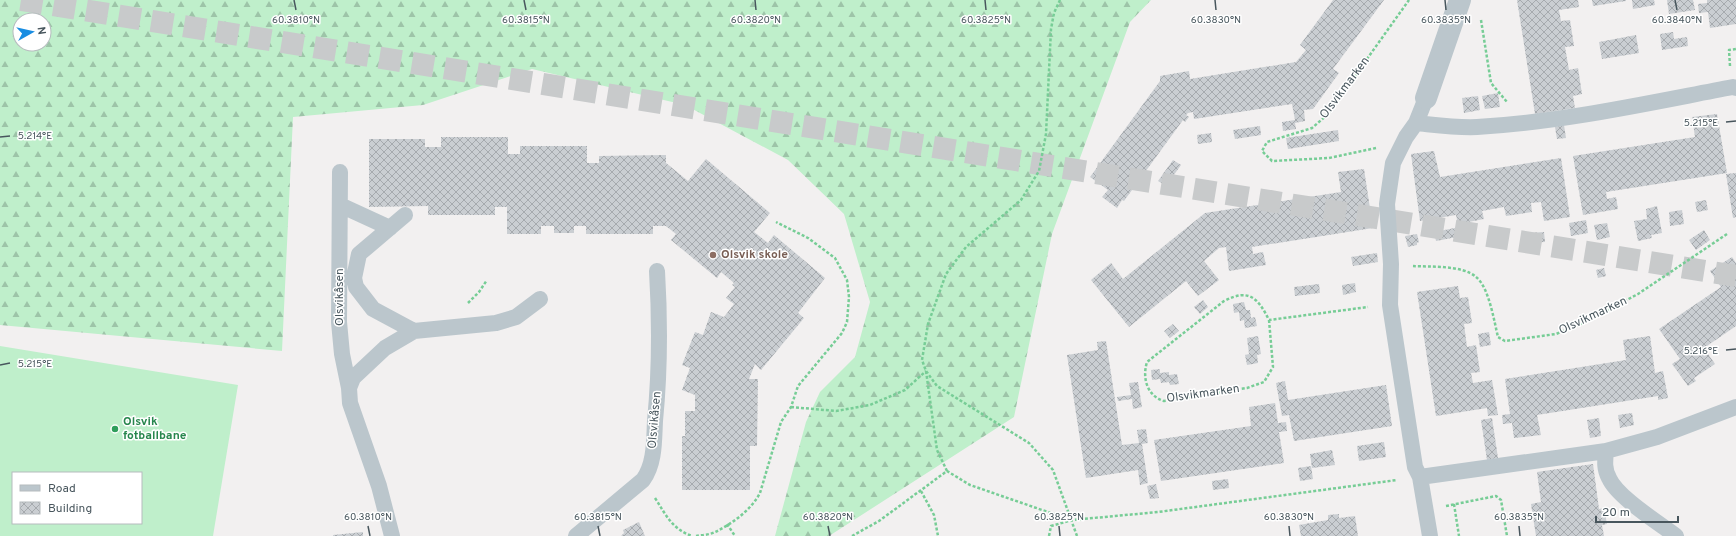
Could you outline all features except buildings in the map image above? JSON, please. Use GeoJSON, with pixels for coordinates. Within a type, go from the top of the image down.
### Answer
{"type":"FeatureCollection","features":[{"type":"Feature","properties":{"kind":"street"},"geometry":{"type":"LineString","coordinates":[[1426,98],[1460,0]]}},
{"type":"Feature","properties":{"kind":"lane"},"geometry":{"type":"LineString","coordinates":[[1416,123],[1475,127],[1525,122],[1584,115],[1733,87],[1736,88]]}},
{"type":"Feature","properties":{"kind":"lane"},"geometry":{"type":"LineString","coordinates":[[1426,98],[1416,123],[1406,137],[1393,163],[1387,204],[1390,264],[1390,305],[1415,467],[1420,477],[1430,536]]}},
{"type":"Feature","properties":{"kind":"lane","name":"Olsvikåsen"},"geometry":{"type":"LineString","coordinates":[[340,172],[339,322],[342,354],[349,388],[350,403],[379,486],[392,536]]}},
{"type":"Feature","properties":{"kind":"lane"},"geometry":{"type":"LineString","coordinates":[[340,205],[390,228]]}},
{"type":"Feature","properties":{"kind":"lane","name":"Olsvikåsen"},"geometry":{"type":"LineString","coordinates":[[405,215],[359,254],[354,278],[356,287],[373,309],[414,331]]}},
{"type":"Feature","properties":{"kind":"lane","name":"Olsvikåsen"},"geometry":{"type":"LineString","coordinates":[[644,480],[647,475],[653,452],[659,378],[660,319],[657,271]]}},
{"type":"Feature","properties":{"kind":"lane"},"geometry":{"type":"LineString","coordinates":[[349,388],[353,378],[385,348],[414,331],[496,323],[516,317],[540,299]]}},
{"type":"Feature","properties":{"kind":"lane"},"geometry":{"type":"LineString","coordinates":[[1420,477],[1606,451],[1658,437],[1736,407]]}},
{"type":"Feature","properties":{"kind":"lane"},"geometry":{"type":"LineString","coordinates":[[1606,451],[1605,468],[1609,480],[1627,499],[1668,533]]}},
{"type":"Feature","properties":{"kind":"lane"},"geometry":{"type":"LineString","coordinates":[[576,536],[644,480]]}},
{"type":"Feature","properties":{"kind":"path"},"geometry":{"type":"LineString","coordinates":[[1060,0],[1054,13],[1051,29],[1046,134],[1039,171],[1021,200],[966,247],[946,274],[928,324],[922,360],[926,371],[937,450],[947,471],[970,485],[1072,520]]}},
{"type":"Feature","properties":{"kind":"path","name":"Olsvikmarken"},"geometry":{"type":"LineString","coordinates":[[1400,150],[1384,147],[1329,158],[1272,161],[1262,151],[1267,142],[1312,128],[1327,116],[1409,0]]}},
{"type":"Feature","properties":{"kind":"path"},"geometry":{"type":"LineString","coordinates":[[1480,15],[1491,83],[1525,122]]}},
{"type":"Feature","properties":{"kind":"path"},"geometry":{"type":"LineString","coordinates":[[696,536],[714,532],[748,510],[760,493],[781,422],[791,407],[798,386],[842,334],[847,322],[849,297],[847,280],[836,258],[808,238],[776,222]]}},
{"type":"Feature","properties":{"kind":"path","name":"Olsvikmarken"},"geometry":{"type":"LineString","coordinates":[[1390,264],[1464,270],[1476,276],[1481,282],[1490,304],[1498,337],[1505,341],[1556,334],[1585,322],[1638,294],[1727,234]]}},
{"type":"Feature","properties":{"kind":"path","name":"Olsvikmarken"},"geometry":{"type":"LineString","coordinates":[[1244,294],[1254,298],[1261,304],[1269,320],[1273,367],[1264,382],[1247,388],[1164,401],[1157,399],[1149,392],[1145,368],[1147,362],[1224,301],[1236,295],[1244,294]]}},
{"type":"Feature","properties":{"kind":"path"},"geometry":{"type":"LineString","coordinates":[[1269,320],[1390,305]]}},
{"type":"Feature","properties":{"kind":"path"},"geometry":{"type":"LineString","coordinates":[[791,407],[836,411],[870,404],[905,390],[926,371]]}},
{"type":"Feature","properties":{"kind":"path"},"geometry":{"type":"LineString","coordinates":[[926,371],[937,386],[1029,443],[1053,470],[1072,520],[1076,536]]}},
{"type":"Feature","properties":{"kind":"path"},"geometry":{"type":"LineString","coordinates":[[852,536],[879,521],[947,471]]}},
{"type":"Feature","properties":{"kind":"path"},"geometry":{"type":"LineString","coordinates":[[1049,536],[1051,526],[1072,520],[1158,512],[1420,477]]}},
{"type":"Feature","properties":{"kind":"path"},"geometry":{"type":"LineString","coordinates":[[644,480],[673,525],[681,532],[692,536]]}},
{"type":"Feature","properties":{"kind":"path"},"geometry":{"type":"LineString","coordinates":[[921,491],[934,515],[938,536]]}},
{"type":"Feature","properties":{"kind":"path"},"geometry":{"type":"LineString","coordinates":[[1426,509],[1496,496],[1501,500],[1507,536]]}},
{"type":"Feature","properties":{"kind":"path"},"geometry":{"type":"LineString","coordinates":[[1454,504],[1460,536]]}},
{"type":"Feature","properties":{"kind":"path"},"geometry":{"type":"LineString","coordinates":[[727,524],[735,536]]}},
{"type":"Feature","properties":{"kind":"green space"},"geometry":{"type":"Polygon","coordinates":[[[0,0],[1151,0],[1130,22],[1052,234],[1014,417],[829,536],[775,536],[806,422],[820,392],[855,357],[870,302],[844,214],[788,160],[685,105],[532,69],[423,105],[293,117],[282,351],[0,325],[0,0]]]}},
{"type":"Feature","properties":{"kind":"green space","name":"Olsvik fotballbane"},"geometry":{"type":"Polygon","coordinates":[[[0,346],[238,385],[213,536],[0,536],[0,346]]]}},
{"type":"Feature","properties":{"kind":"tunnel"},"geometry":{"type":"LineString","coordinates":[[21,0],[1736,276]]}},
{"type":"Feature","properties":{"kind":"place","name":"Olsvik skole"},"geometry":{"type":"Point","coordinates":[713,255]}},
{"type":"Feature","properties":{"kind":"place","name":"Olsvik fotballbane"},"geometry":{"type":"Point","coordinates":[115,429]}}]}
